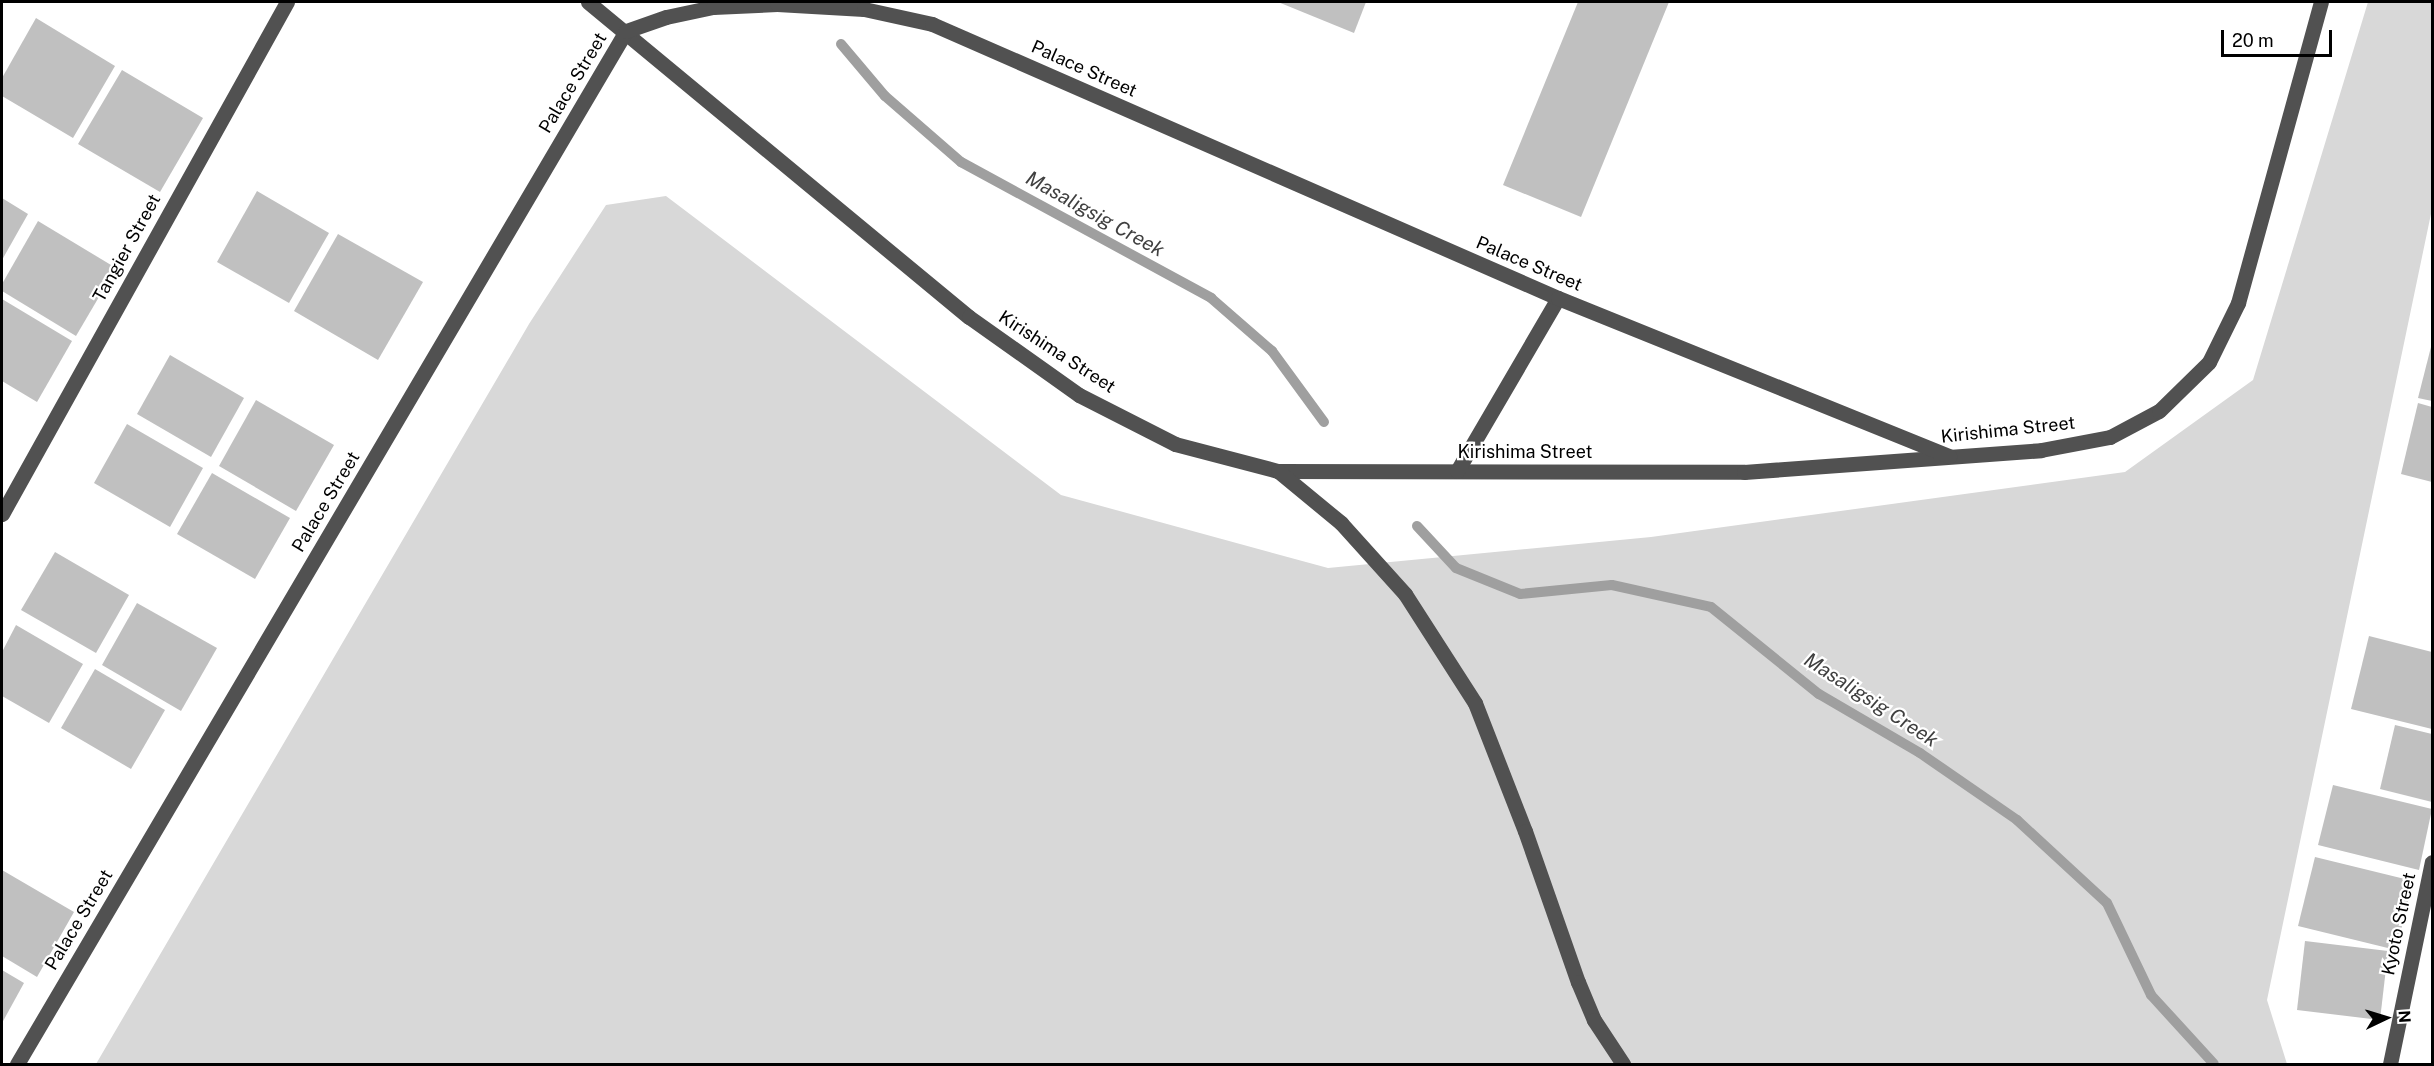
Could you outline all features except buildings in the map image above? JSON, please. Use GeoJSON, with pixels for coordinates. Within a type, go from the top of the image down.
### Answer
{"type":"FeatureCollection","features":[{"type":"Feature","properties":{"kind":"street","name":"Tangier Street"},"geometry":{"type":"LineString","coordinates":[[2,514],[287,2]]}},
{"type":"Feature","properties":{"kind":"street","name":"Kirishima Street"},"geometry":{"type":"LineString","coordinates":[[588,2],[627,31],[969,317],[1079,394],[1175,444],[1278,471],[1744,472],[2041,450],[2110,437],[2159,411],[2209,362],[2238,303],[2321,2]]}},
{"type":"Feature","properties":{"kind":"street","name":"Palace Street"},"geometry":{"type":"LineString","coordinates":[[17,1065],[627,31],[666,17],[713,7],[777,4],[864,9],[932,24],[1558,298],[1949,456]]}},
{"type":"Feature","properties":{"kind":"street"},"geometry":{"type":"LineString","coordinates":[[1457,471],[1558,298]]}},
{"type":"Feature","properties":{"kind":"street"},"geometry":{"type":"LineString","coordinates":[[1278,471],[1341,523],[1405,594],[1475,703],[1525,831],[1578,982],[1594,1020],[1623,1065]]}},
{"type":"Feature","properties":{"kind":"street","name":"Kyoto Street"},"geometry":{"type":"LineString","coordinates":[[2390,1065],[2433,862]]}},
{"type":"Feature","properties":{"kind":"shaded area"},"geometry":{"type":"Polygon","coordinates":[[[2368,2],[2432,2],[2432,209],[2267,1000],[2287,1064],[96,1064],[529,324],[606,205],[666,196],[1061,495],[1328,568],[1651,537],[2125,472],[2253,380],[2368,2]]]}},
{"type":"Feature","properties":{"kind":"waterway","name":"Masaligsig Creek"},"geometry":{"type":"LineString","coordinates":[[841,44],[885,96],[961,162],[1211,298],[1272,351],[1324,422]]}},
{"type":"Feature","properties":{"kind":"waterway","name":"Masaligsig Creek"},"geometry":{"type":"LineString","coordinates":[[1417,526],[1456,568],[1520,594],[1612,585],[1711,607],[1819,694],[1920,753],[2017,820],[2107,903],[2151,995],[2214,1064]]}}]}
